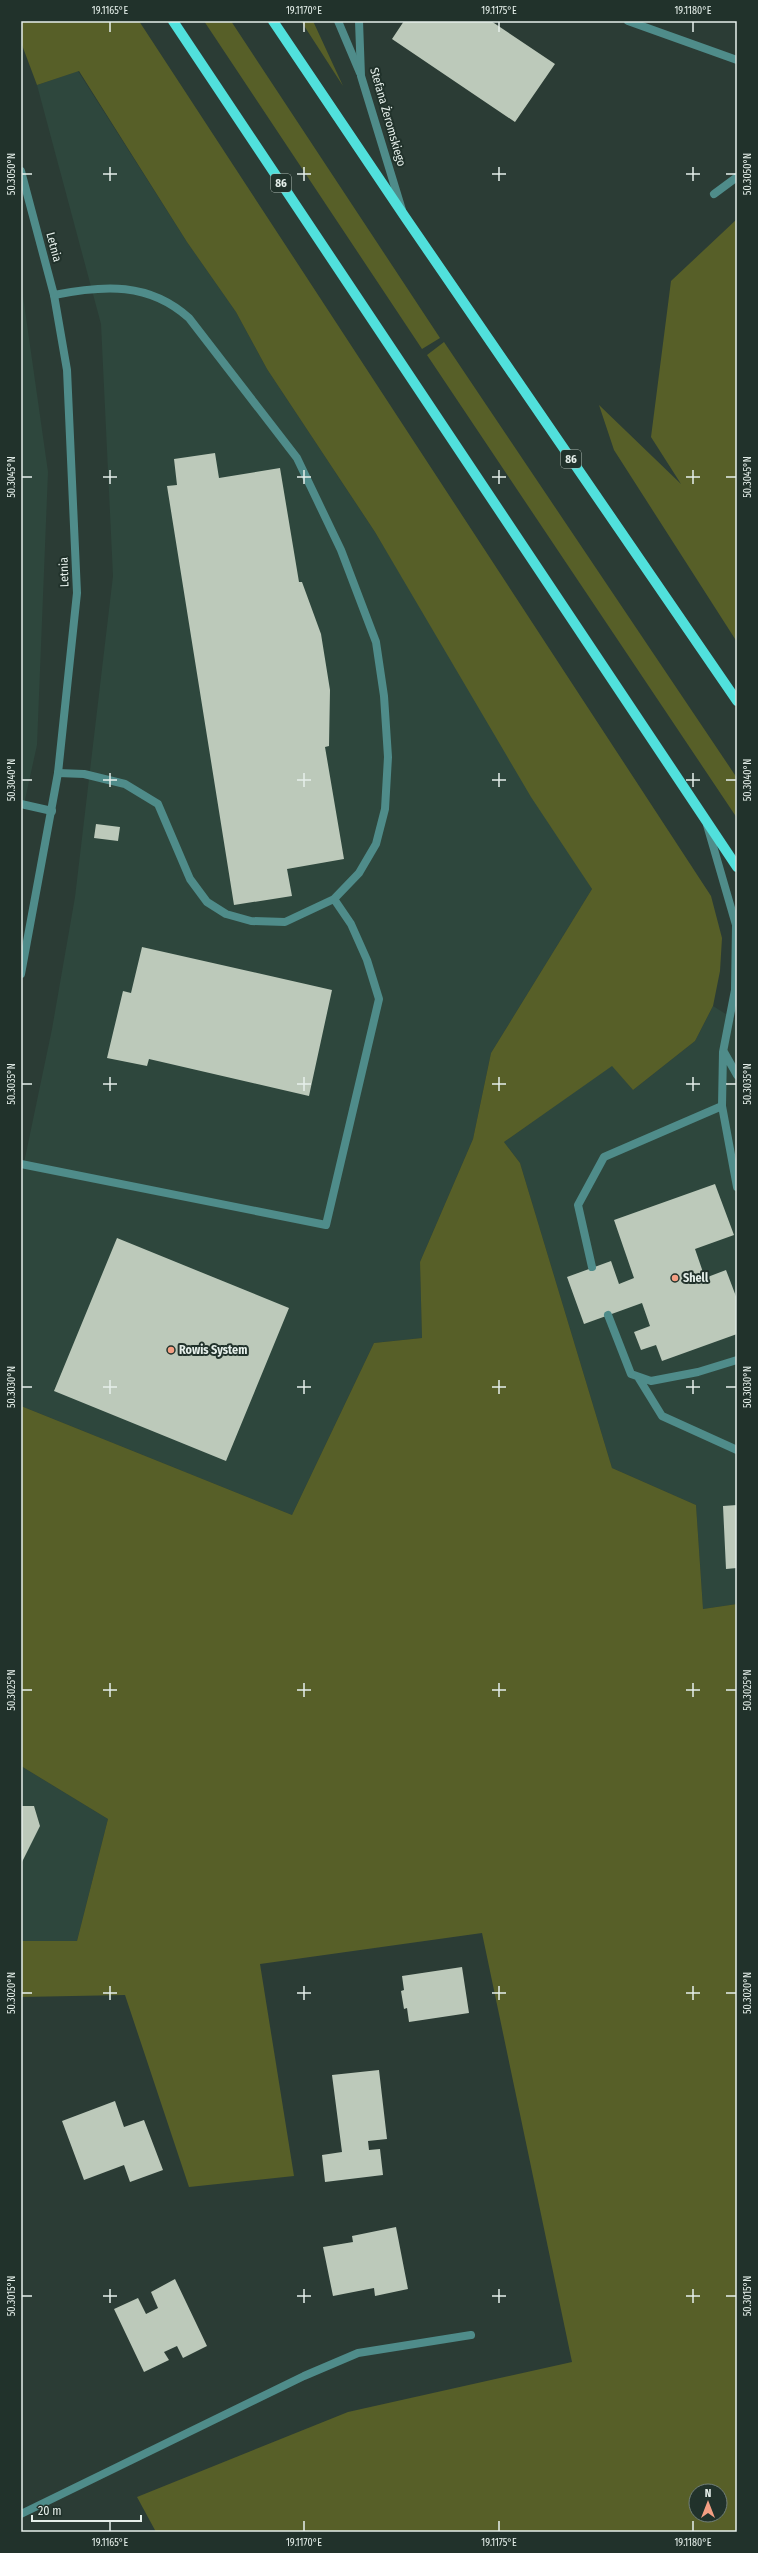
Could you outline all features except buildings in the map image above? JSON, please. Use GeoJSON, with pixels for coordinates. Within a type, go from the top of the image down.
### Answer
{"type":"FeatureCollection","features":[{"type":"Feature","properties":{"kind":"main road","name":"86"},"geometry":{"type":"LineString","coordinates":[[173,21],[737,867]]}},
{"type":"Feature","properties":{"kind":"main road","name":"86"},"geometry":{"type":"LineString","coordinates":[[273,21],[405,217],[737,701]]}},
{"type":"Feature","properties":{"kind":"street"},"geometry":{"type":"LineString","coordinates":[[338,21],[361,76]]}},
{"type":"Feature","properties":{"kind":"street","name":"Stefana Żeromskiego"},"geometry":{"type":"LineString","coordinates":[[359,21],[361,76],[405,217]]}},
{"type":"Feature","properties":{"kind":"street"},"geometry":{"type":"LineString","coordinates":[[628,21],[737,60]]}},
{"type":"Feature","properties":{"kind":"street","name":"Letnia"},"geometry":{"type":"LineString","coordinates":[[21,171],[54,295],[67,370],[77,593],[58,773],[21,974]]}},
{"type":"Feature","properties":{"kind":"street"},"geometry":{"type":"LineString","coordinates":[[714,194],[737,177]]}},
{"type":"Feature","properties":{"kind":"street"},"geometry":{"type":"LineString","coordinates":[[54,295],[85,289],[131,288],[173,304],[189,318],[298,458],[320,503],[376,642],[384,696],[388,757],[385,809],[376,844],[359,873],[334,899],[286,922],[251,921],[226,914],[207,902],[190,879],[158,804],[125,784],[84,774],[58,773]]}},
{"type":"Feature","properties":{"kind":"street"},"geometry":{"type":"LineString","coordinates":[[21,804],[52,811]]}},
{"type":"Feature","properties":{"kind":"street"},"geometry":{"type":"LineString","coordinates":[[706,820],[736,925],[735,990],[723,1052],[722,1106],[737,1187]]}},
{"type":"Feature","properties":{"kind":"street"},"geometry":{"type":"LineString","coordinates":[[21,1164],[326,1225],[379,999],[361,945],[351,924],[334,899]]}},
{"type":"Feature","properties":{"kind":"street"},"geometry":{"type":"LineString","coordinates":[[723,1052],[737,1075]]}},
{"type":"Feature","properties":{"kind":"street"},"geometry":{"type":"LineString","coordinates":[[592,1267],[578,1205],[604,1157],[722,1106]]}},
{"type":"Feature","properties":{"kind":"street"},"geometry":{"type":"LineString","coordinates":[[608,1315],[631,1374],[638,1377],[651,1381],[698,1372],[737,1360]]}},
{"type":"Feature","properties":{"kind":"street"},"geometry":{"type":"LineString","coordinates":[[638,1377],[662,1416],[737,1450]]}},
{"type":"Feature","properties":{"kind":"street"},"geometry":{"type":"LineString","coordinates":[[21,2514],[304,2376],[358,2353],[471,2335]]}},
{"type":"Feature","properties":{"kind":"shaded area"},"geometry":{"type":"Polygon","coordinates":[[[78,71],[187,242],[236,312],[267,369],[375,532],[592,889],[491,1053],[473,1139],[420,1262],[422,1338],[374,1343],[292,1515],[21,1406],[21,1177],[52,1029],[75,897],[113,576],[101,324],[37,85],[78,71]]]}},
{"type":"Feature","properties":{"kind":"shaded area"},"geometry":{"type":"Polygon","coordinates":[[[21,282],[48,472],[37,745],[21,818],[21,282]]]}},
{"type":"Feature","properties":{"kind":"shaded area"},"geometry":{"type":"Polygon","coordinates":[[[713,1006],[737,1021],[737,1604],[703,1609],[696,1505],[612,1468],[520,1163],[504,1142],[612,1065],[633,1090],[695,1041],[713,1006]]]}},
{"type":"Feature","properties":{"kind":"shaded area"},"geometry":{"type":"Polygon","coordinates":[[[21,1766],[108,1819],[77,1941],[21,1941],[21,1766]]]}},
{"type":"Feature","properties":{"kind":"green space"},"geometry":{"type":"Polygon","coordinates":[[[21,21],[139,21],[711,896],[722,938],[720,971],[713,1006],[695,1041],[633,1090],[612,1066],[504,1142],[520,1163],[612,1468],[696,1505],[703,1609],[737,1604],[737,2532],[156,2532],[137,2497],[348,2412],[572,2362],[482,1933],[260,1964],[294,2176],[189,2187],[125,1995],[21,1997],[21,1941],[77,1941],[108,1819],[21,1766],[21,1406],[292,1515],[374,1343],[422,1338],[420,1262],[473,1139],[491,1053],[592,889],[531,797],[375,532],[267,369],[236,312],[187,242],[79,71],[37,85],[22,45],[21,21]]]}},
{"type":"Feature","properties":{"kind":"green space"},"geometry":{"type":"Polygon","coordinates":[[[204,21],[231,21],[440,338],[422,349],[204,21]]]}},
{"type":"Feature","properties":{"kind":"green space"},"geometry":{"type":"Polygon","coordinates":[[[301,21],[313,21],[343,86],[301,21]]]}},
{"type":"Feature","properties":{"kind":"green space"},"geometry":{"type":"Polygon","coordinates":[[[737,219],[737,642],[614,450],[599,405],[681,484],[651,437],[671,281],[737,219]]]}},
{"type":"Feature","properties":{"kind":"green space"},"geometry":{"type":"Polygon","coordinates":[[[444,342],[737,778],[737,818],[427,355],[444,342]]]}},
{"type":"Feature","properties":{"kind":"place","name":"Shell"},"geometry":{"type":"Point","coordinates":[675,1278]}},
{"type":"Feature","properties":{"kind":"place","name":"Rowis System"},"geometry":{"type":"Point","coordinates":[171,1350]}}]}
